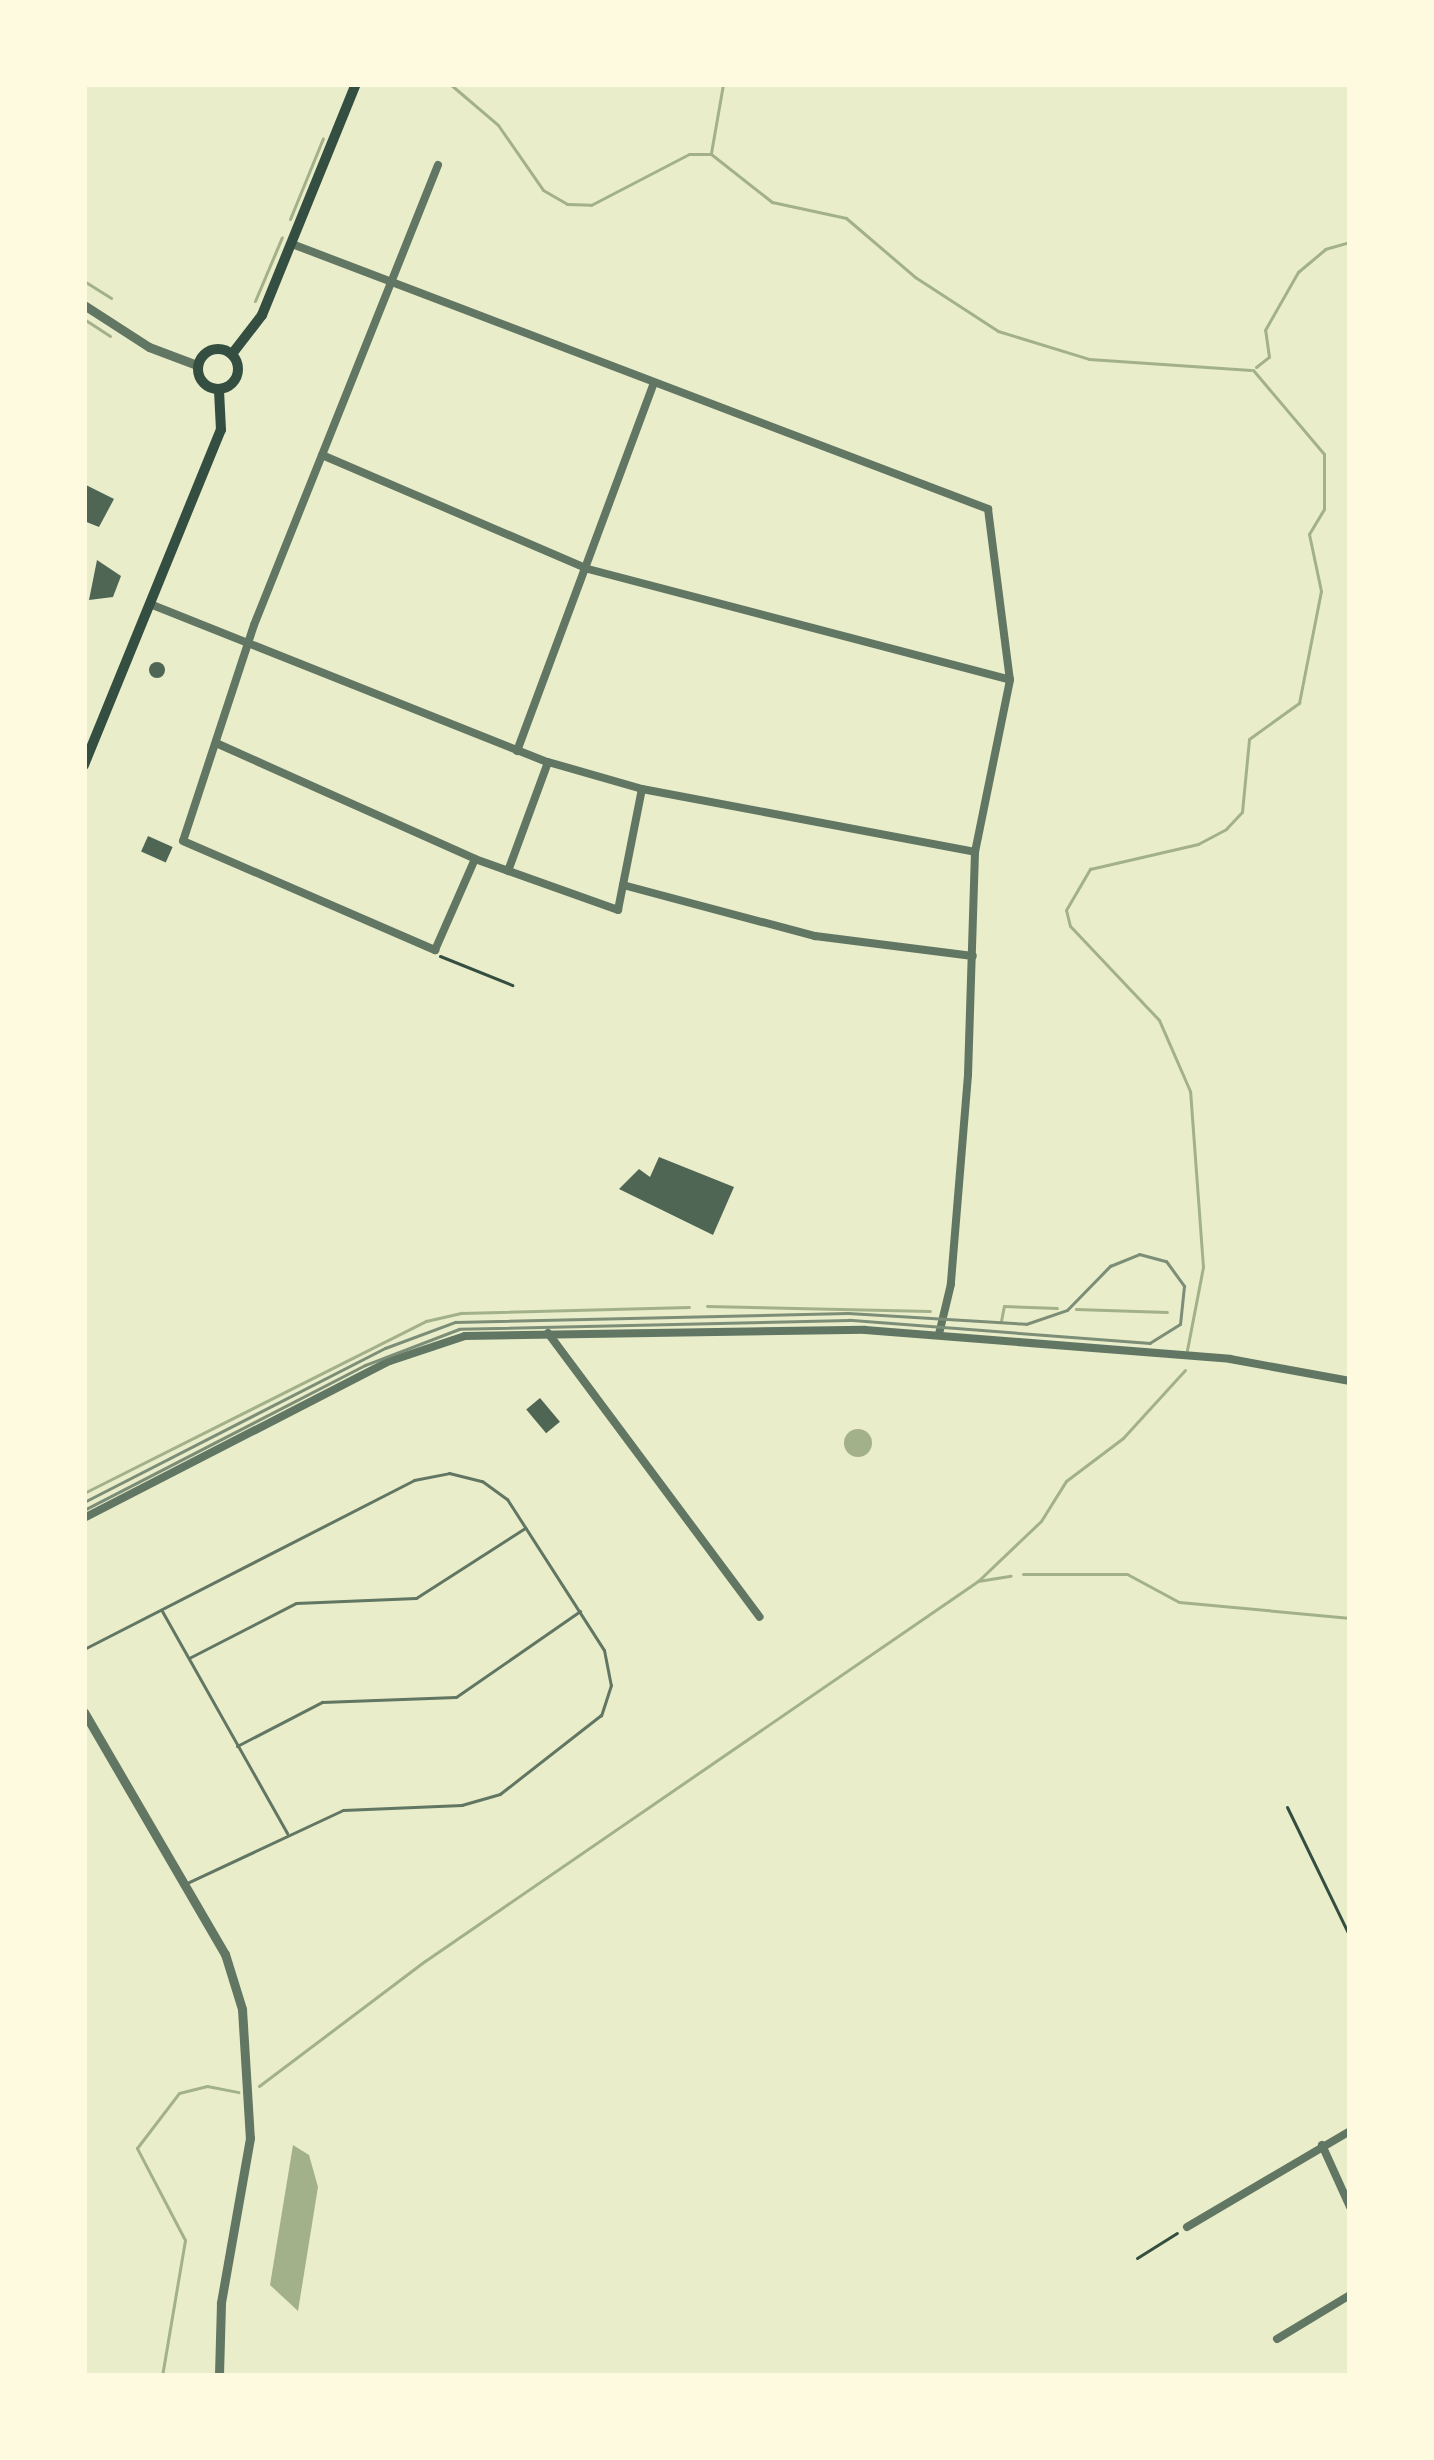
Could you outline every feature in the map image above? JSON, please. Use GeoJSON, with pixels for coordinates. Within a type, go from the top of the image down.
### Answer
{"type":"FeatureCollection","features":[{"type":"Feature","properties":{"kind":"main road"},"geometry":{"type":"LineString","coordinates":[[232,354],[262,315],[356,84]]}},
{"type":"Feature","properties":{"kind":"main road"},"geometry":{"type":"LineString","coordinates":[[219,390],[202,383],[197,365],[212,349],[232,354]]}},
{"type":"Feature","properties":{"kind":"main road"},"geometry":{"type":"LineString","coordinates":[[219,390],[237,376],[232,354]]}},
{"type":"Feature","properties":{"kind":"main road"},"geometry":{"type":"LineString","coordinates":[[84,765],[220,430],[219,390]]}},
{"type":"Feature","properties":{"kind":"street"},"geometry":{"type":"LineString","coordinates":[[438,165],[248,644],[183,841],[435,950],[476,859]]}},
{"type":"Feature","properties":{"kind":"street"},"geometry":{"type":"LineString","coordinates":[[292,244],[982,503],[990,512],[1010,680],[975,852],[973,956],[951,1284],[939,1334]]}},
{"type":"Feature","properties":{"kind":"street"},"geometry":{"type":"LineString","coordinates":[[84,305],[149,347],[197,365]]}},
{"type":"Feature","properties":{"kind":"street"},"geometry":{"type":"LineString","coordinates":[[517,751],[654,383]]}},
{"type":"Feature","properties":{"kind":"street"},"geometry":{"type":"LineString","coordinates":[[322,455],[588,569],[1010,680]]}},
{"type":"Feature","properties":{"kind":"street"},"geometry":{"type":"LineString","coordinates":[[148,604],[548,762],[642,789],[975,852]]}},
{"type":"Feature","properties":{"kind":"street"},"geometry":{"type":"LineString","coordinates":[[216,743],[476,859],[618,910],[642,789]]}},
{"type":"Feature","properties":{"kind":"street"},"geometry":{"type":"LineString","coordinates":[[508,871],[548,762]]}},
{"type":"Feature","properties":{"kind":"street"},"geometry":{"type":"LineString","coordinates":[[622,885],[815,936],[973,956]]}},
{"type":"Feature","properties":{"kind":"street"},"geometry":{"type":"LineString","coordinates":[[548,1333],[760,1617]]}},
{"type":"Feature","properties":{"kind":"street"},"geometry":{"type":"LineString","coordinates":[[84,1519],[418,1348],[465,1336],[939,1334],[1198,1356],[1350,1382]]}},
{"type":"Feature","properties":{"kind":"street"},"geometry":{"type":"LineString","coordinates":[[84,1712],[232,1971],[249,2109],[219,2376]]}},
{"type":"Feature","properties":{"kind":"street"},"geometry":{"type":"LineString","coordinates":[[1187,2227],[1350,2131]]}},
{"type":"Feature","properties":{"kind":"street"},"geometry":{"type":"LineString","coordinates":[[1322,2145],[1350,2207]]}},
{"type":"Feature","properties":{"kind":"street"},"geometry":{"type":"LineString","coordinates":[[1277,2339],[1350,2295]]}},
{"type":"Feature","properties":{"kind":"lane"},"geometry":{"type":"LineString","coordinates":[[84,1649],[427,1475],[482,1481],[526,1527],[580,1611],[610,1674],[606,1705],[585,1734],[487,1800],[354,1807],[185,1884]]}},
{"type":"Feature","properties":{"kind":"lane"},"geometry":{"type":"LineString","coordinates":[[190,1658],[302,1601],[423,1595],[526,1527]]}},
{"type":"Feature","properties":{"kind":"lane"},"geometry":{"type":"LineString","coordinates":[[161,1610],[288,1834]]}},
{"type":"Feature","properties":{"kind":"lane"},"geometry":{"type":"LineString","coordinates":[[237,1746],[322,1702],[456,1696],[580,1611]]}},
{"type":"Feature","properties":{"kind":"path"},"geometry":{"type":"LineString","coordinates":[[435,950],[512,985]]}},
{"type":"Feature","properties":{"kind":"path"},"geometry":{"type":"LineString","coordinates":[[1287,1807],[1350,1937]]}},
{"type":"Feature","properties":{"kind":"path"},"geometry":{"type":"LineString","coordinates":[[1138,2258],[1187,2227]]}},
{"type":"Feature","properties":{"kind":"shaded area"},"geometry":{"type":"Polygon","coordinates":[[[858,1429],[868,1433],[872,1443],[868,1453],[858,1457],[848,1453],[844,1443],[848,1433],[858,1429]]]}},
{"type":"Feature","properties":{"kind":"shaded area"},"geometry":{"type":"Polygon","coordinates":[[[293,2145],[309,2155],[318,2187],[298,2311],[270,2285],[293,2145]]]}},
{"type":"Feature","properties":{"kind":"building"},"geometry":{"type":"Polygon","coordinates":[[[84,484],[114,499],[99,527],[84,521],[84,484]]]}},
{"type":"Feature","properties":{"kind":"building"},"geometry":{"type":"Polygon","coordinates":[[[97,560],[121,576],[113,597],[89,600],[97,560]]]}},
{"type":"Feature","properties":{"kind":"building"},"geometry":{"type":"Polygon","coordinates":[[[157,662],[165,670],[157,678],[149,670],[157,662]]]}},
{"type":"Feature","properties":{"kind":"building"},"geometry":{"type":"Polygon","coordinates":[[[148,836],[173,847],[166,863],[141,852],[148,836]]]}},
{"type":"Feature","properties":{"kind":"building"},"geometry":{"type":"Polygon","coordinates":[[[659,1157],[734,1187],[713,1235],[619,1189],[639,1169],[650,1177],[659,1157]]]}},
{"type":"Feature","properties":{"kind":"building"},"geometry":{"type":"Polygon","coordinates":[[[540,1398],[560,1422],[546,1433],[526,1410],[540,1398]]]}},
{"type":"Feature","properties":{"kind":"waterway"},"geometry":{"type":"LineString","coordinates":[[450,84],[498,125],[543,190],[567,204],[591,205],[689,154],[711,154],[772,202],[846,218],[915,277],[998,331],[1089,359],[1251,370]]}},
{"type":"Feature","properties":{"kind":"waterway"},"geometry":{"type":"LineString","coordinates":[[711,153],[723,84]]}},
{"type":"Feature","properties":{"kind":"waterway"},"geometry":{"type":"LineString","coordinates":[[290,219],[323,138]]}},
{"type":"Feature","properties":{"kind":"waterway"},"geometry":{"type":"LineString","coordinates":[[255,301],[282,237]]}},
{"type":"Feature","properties":{"kind":"waterway"},"geometry":{"type":"LineString","coordinates":[[1256,367],[1269,357],[1265,330],[1298,272],[1325,249],[1350,242]]}},
{"type":"Feature","properties":{"kind":"waterway"},"geometry":{"type":"LineString","coordinates":[[84,281],[111,298]]}},
{"type":"Feature","properties":{"kind":"waterway"},"geometry":{"type":"LineString","coordinates":[[84,319],[110,336]]}},
{"type":"Feature","properties":{"kind":"waterway"},"geometry":{"type":"LineString","coordinates":[[1187,1350],[1203,1267],[1190,1091],[1159,1020],[1070,926],[1066,910],[1090,869],[1198,844],[1226,829],[1242,812],[1249,739],[1299,703],[1321,591],[1309,534],[1324,509],[1324,454],[1253,370]]}},
{"type":"Feature","properties":{"kind":"waterway"},"geometry":{"type":"LineString","coordinates":[[707,1306],[930,1311]]}},
{"type":"Feature","properties":{"kind":"waterway"},"geometry":{"type":"LineString","coordinates":[[1001,1321],[1004,1306],[1057,1308]]}},
{"type":"Feature","properties":{"kind":"waterway"},"geometry":{"type":"LineString","coordinates":[[84,1493],[426,1321],[462,1313],[689,1307]]}},
{"type":"Feature","properties":{"kind":"waterway"},"geometry":{"type":"LineString","coordinates":[[1076,1309],[1167,1312]]}},
{"type":"Feature","properties":{"kind":"waterway"},"geometry":{"type":"LineString","coordinates":[[259,2086],[425,1961],[978,1581],[1041,1521],[1066,1481],[1123,1438],[1185,1370]]}},
{"type":"Feature","properties":{"kind":"waterway"},"geometry":{"type":"LineString","coordinates":[[1023,1574],[1127,1574],[1179,1602],[1350,1618]]}},
{"type":"Feature","properties":{"kind":"waterway"},"geometry":{"type":"LineString","coordinates":[[978,1581],[1011,1576]]}},
{"type":"Feature","properties":{"kind":"waterway"},"geometry":{"type":"LineString","coordinates":[[162,2376],[185,2240],[137,2148],[179,2093],[207,2086],[238,2092]]}},
{"type":"Feature","properties":{"kind":"tram line"},"geometry":{"type":"LineString","coordinates":[[84,1502],[385,1348],[455,1322],[848,1313],[1026,1324],[1067,1310],[1110,1266],[1139,1254],[1166,1261],[1184,1286],[1180,1324],[1150,1343],[849,1320],[459,1329],[365,1365],[84,1510]]}}]}
